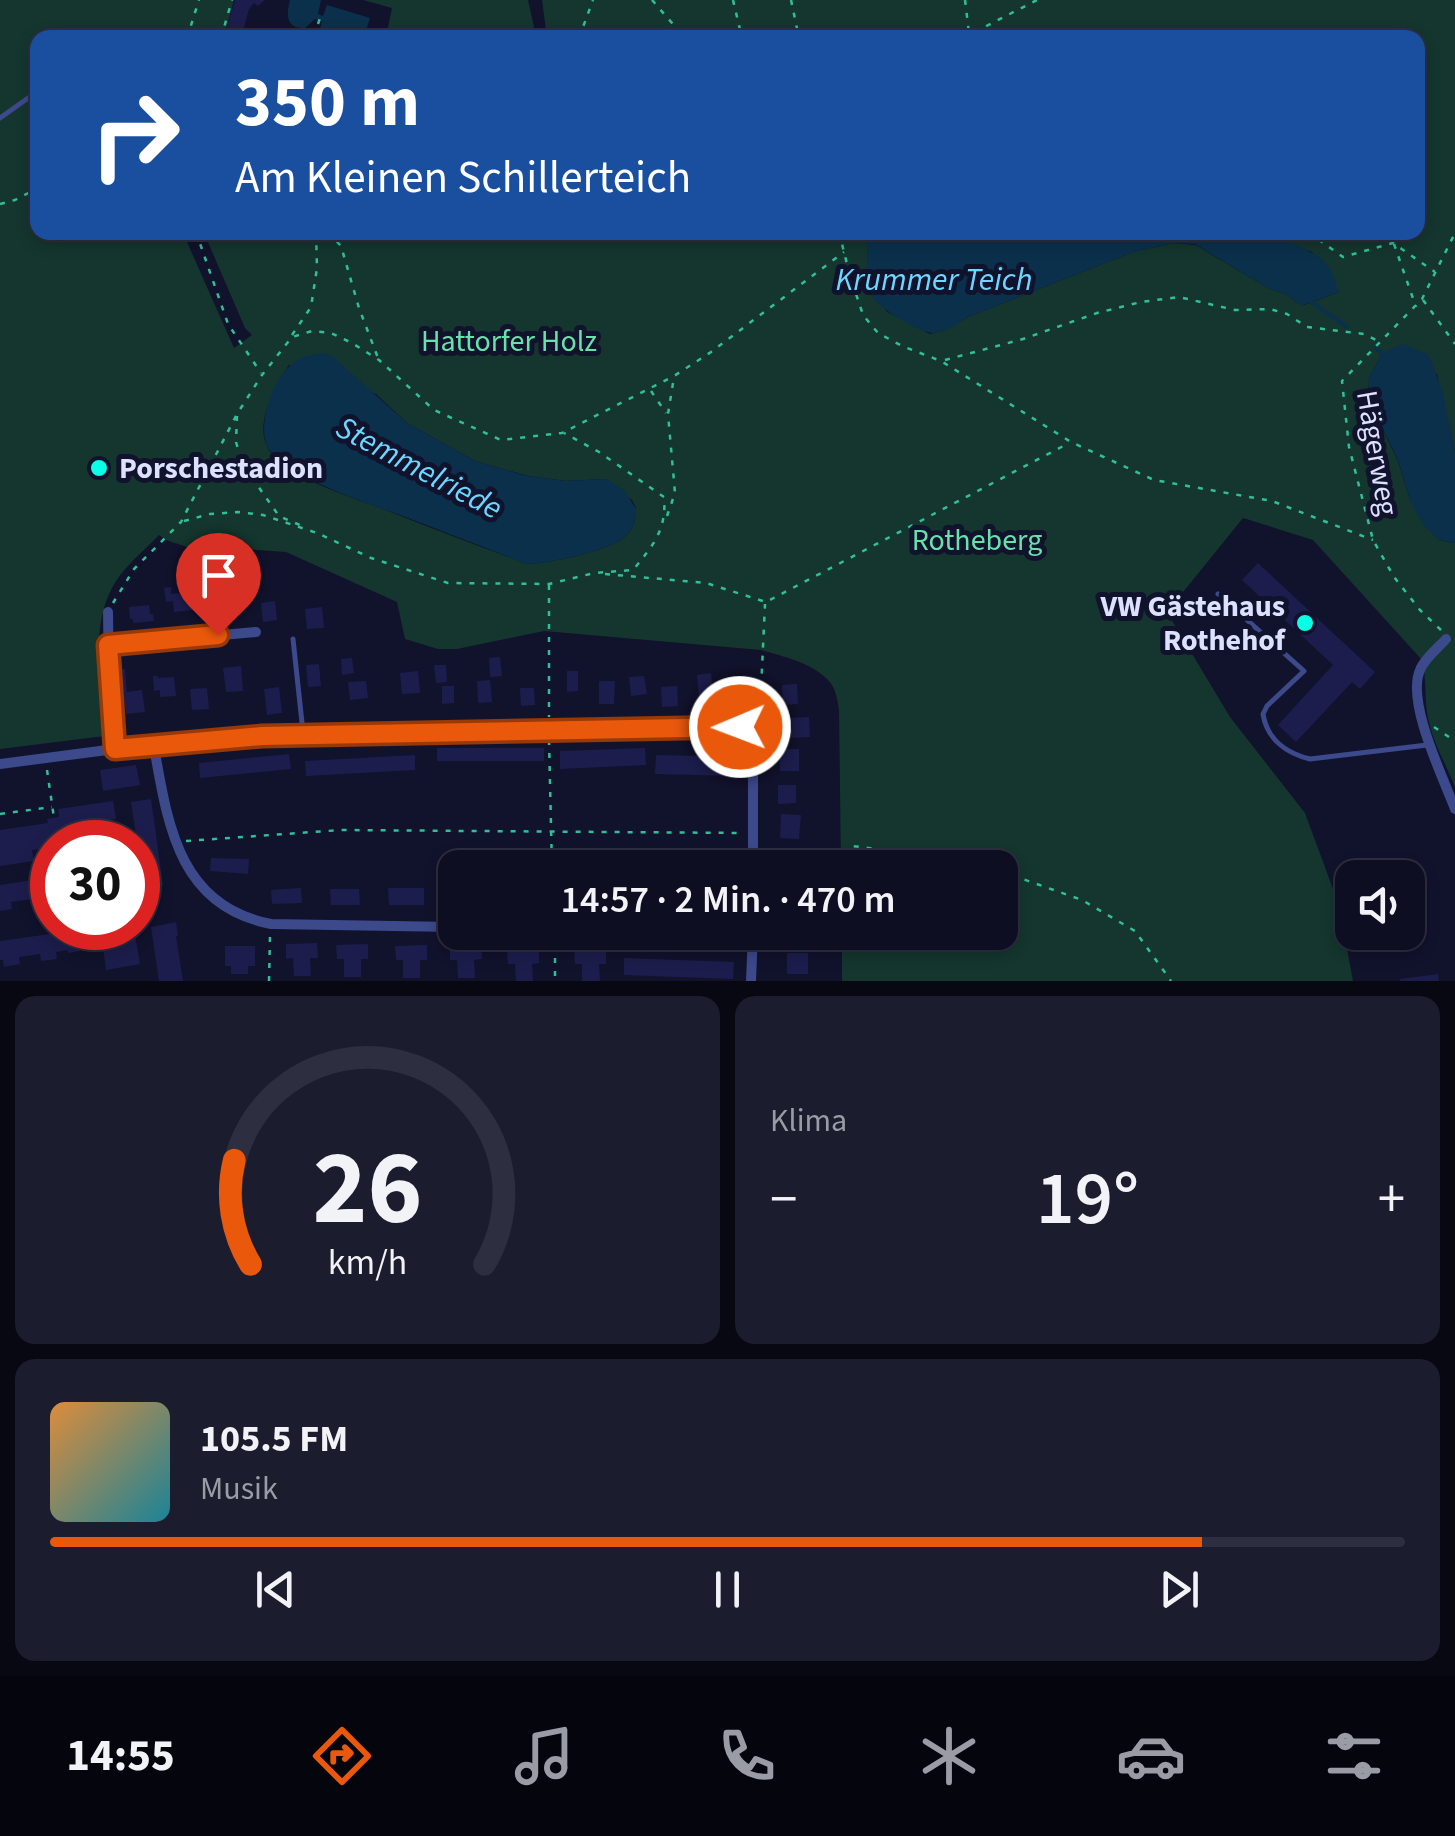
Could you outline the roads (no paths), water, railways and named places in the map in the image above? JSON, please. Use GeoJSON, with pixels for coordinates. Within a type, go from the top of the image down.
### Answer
{"type":"FeatureCollection","features":[{"type":"Feature","properties":{"kind":"street"},"geometry":{"type":"LineString","coordinates":[[108,612],[115,749]]}},
{"type":"Feature","properties":{"kind":"street"},"geometry":{"type":"LineString","coordinates":[[108,645],[256,632]]}},
{"type":"Feature","properties":{"kind":"street"},"geometry":{"type":"LineString","coordinates":[[1450,638],[1420,670],[1416,690],[1421,718],[1455,809]]}},
{"type":"Feature","properties":{"kind":"street"},"geometry":{"type":"LineString","coordinates":[[0,764],[262,736],[740,727],[753,736],[754,850]]}},
{"type":"Feature","properties":{"kind":"street"},"geometry":{"type":"LineString","coordinates":[[154,747],[176,842],[194,878],[214,900],[242,917],[271,924],[438,928]]}},
{"type":"Feature","properties":{"kind":"street"},"geometry":{"type":"LineString","coordinates":[[751,981],[752,950]]}},
{"type":"Feature","properties":{"kind":"lane"},"geometry":{"type":"LineString","coordinates":[[0,118],[30,96]]}},
{"type":"Feature","properties":{"kind":"lane"},"geometry":{"type":"LineString","coordinates":[[1218,594],[1304,671],[1263,714],[1269,733],[1295,756],[1310,759],[1430,744]]}},
{"type":"Feature","properties":{"kind":"lane"},"geometry":{"type":"LineString","coordinates":[[293,639],[303,734]]}},
{"type":"Feature","properties":{"kind":"water"},"geometry":{"type":"Polygon","coordinates":[[[290,0],[321,0],[318,14],[323,16],[327,5],[370,18],[366,30],[320,30],[322,21],[315,19],[305,28],[291,24],[290,0]]]}},
{"type":"Feature","properties":{"kind":"water","name":"Krummer Teich"},"geometry":{"type":"Polygon","coordinates":[[[867,240],[1287,240],[1326,263],[1339,292],[1303,305],[1195,244],[1173,243],[1133,252],[932,333],[882,307],[872,296],[867,240]]]}},
{"type":"Feature","properties":{"kind":"water"},"geometry":{"type":"Polygon","coordinates":[[[1403,344],[1429,355],[1443,393],[1455,452],[1455,543],[1439,540],[1423,525],[1410,500],[1398,460],[1368,399],[1369,378],[1383,352],[1403,344]]]}},
{"type":"Feature","properties":{"kind":"water"},"geometry":{"type":"Polygon","coordinates":[[[321,353],[331,355],[407,423],[475,461],[527,476],[566,481],[606,479],[625,491],[636,509],[632,529],[604,548],[527,564],[342,494],[290,469],[275,457],[265,441],[267,410],[274,388],[287,368],[321,353]]]}},
{"type":"Feature","properties":{"kind":"waterway","name":"Stemmelriede"},"geometry":{"type":"LineString","coordinates":[[1310,301],[1347,327]]}},
{"type":"Feature","properties":{"kind":"waterway","name":"Stemmelriede"},"geometry":{"type":"LineString","coordinates":[[1376,348],[1384,355]]}},
{"type":"Feature","properties":{"kind":"place","name":"Porschestadion"},"geometry":{"type":"Point","coordinates":[99,468]}},
{"type":"Feature","properties":{"kind":"place","name":"VW Gästehaus Rothehof"},"geometry":{"type":"Point","coordinates":[1305,623]}},
{"type":"Feature","properties":{"kind":"park label","name":"Hattorfer Holz"},"geometry":{"type":"Point","coordinates":[509,341]}},
{"type":"Feature","properties":{"kind":"park label","name":"Rotheberg"},"geometry":{"type":"Point","coordinates":[977,540]}}]}
